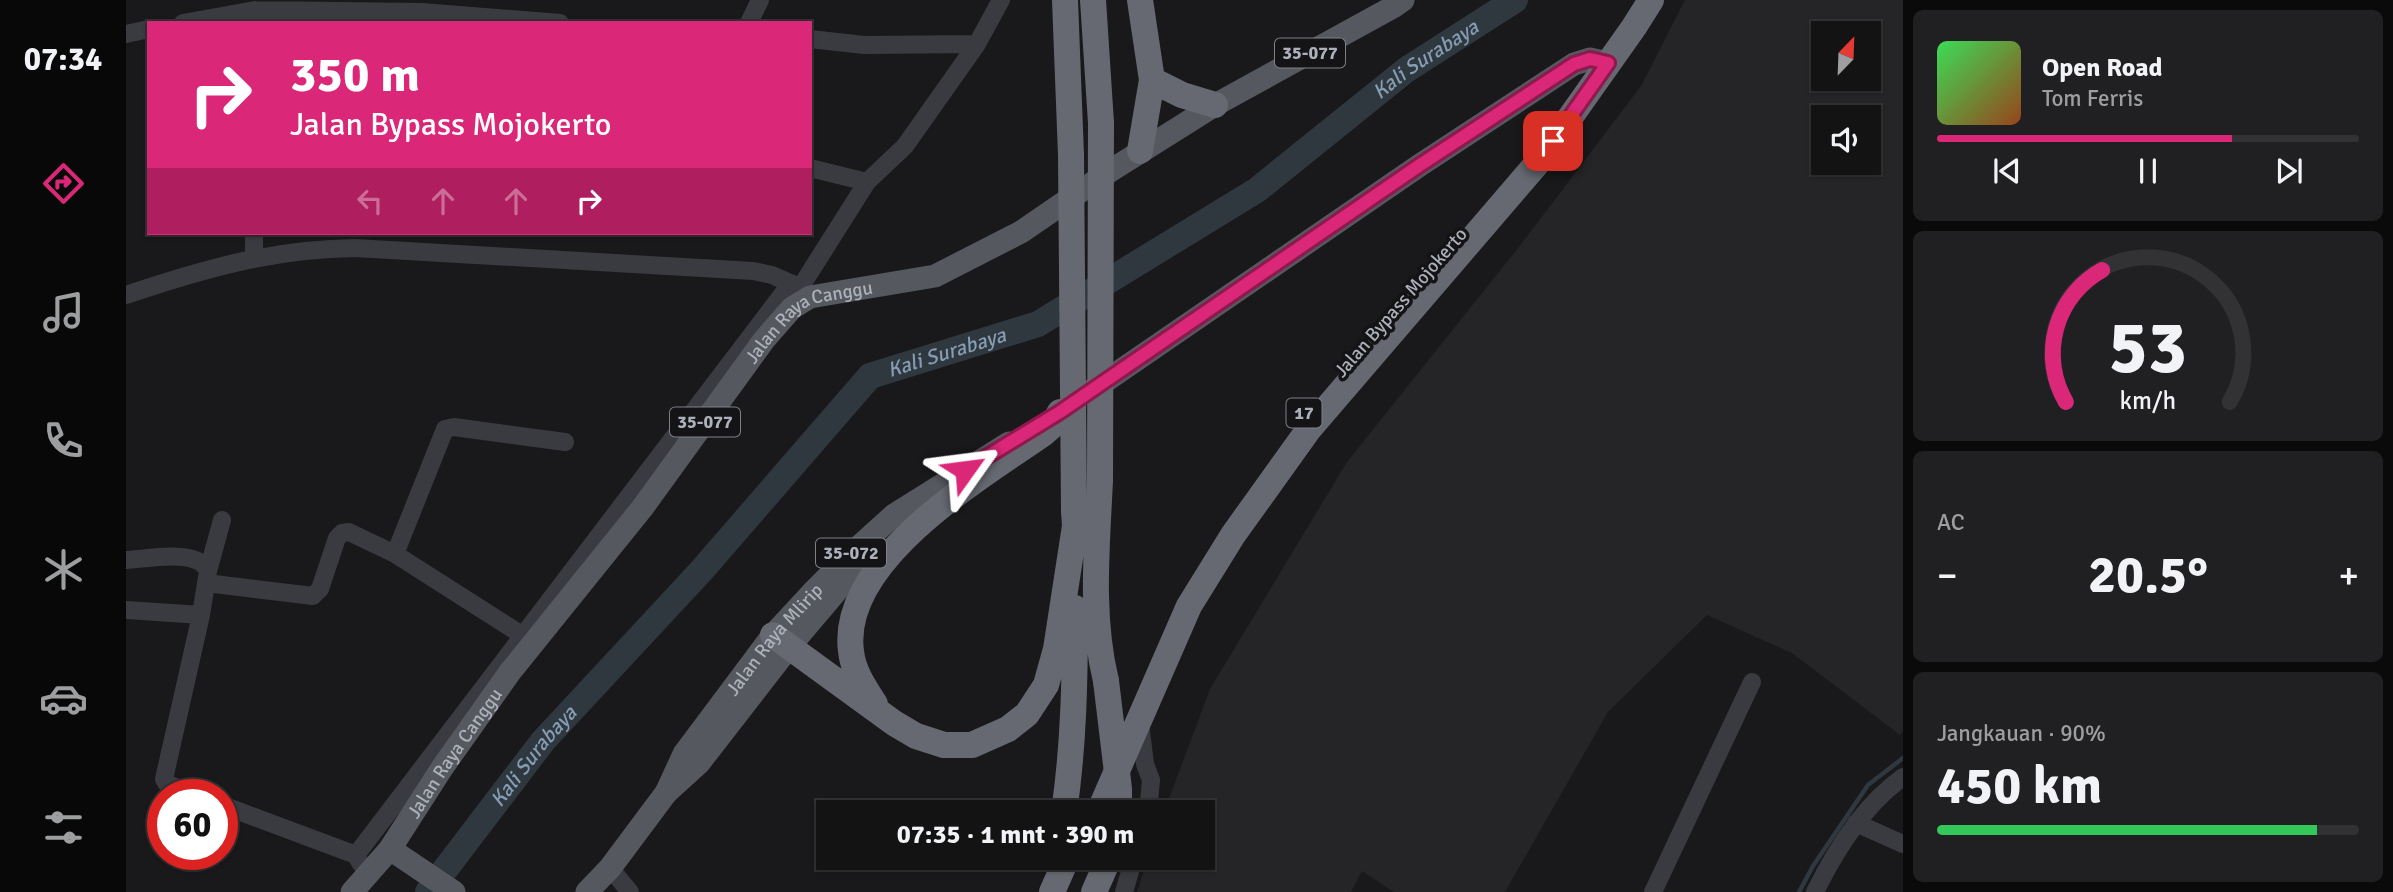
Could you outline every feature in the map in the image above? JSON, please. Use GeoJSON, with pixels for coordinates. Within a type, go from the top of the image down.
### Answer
{"type":"FeatureCollection","features":[{"type":"Feature","properties":{"kind":"highway"},"geometry":{"type":"LineString","coordinates":[[1065,0],[1071,155],[1075,519],[1075,695],[1071,766],[1066,800]]}},
{"type":"Feature","properties":{"kind":"highway"},"geometry":{"type":"LineString","coordinates":[[1093,0],[1101,123],[1100,481],[1096,621],[1106,681],[1119,800]]}},
{"type":"Feature","properties":{"kind":"highway"},"geometry":{"type":"LineString","coordinates":[[1140,0],[1152,80],[1140,151]]}},
{"type":"Feature","properties":{"kind":"highway","name":"17"},"geometry":{"type":"LineString","coordinates":[[1602,62],[1633,0]]}},
{"type":"Feature","properties":{"kind":"highway","name":"17"},"geometry":{"type":"LineString","coordinates":[[1602,62],[1651,0]]}},
{"type":"Feature","properties":{"kind":"highway","name":"Jalan Bypass Mojokerto"},"geometry":{"type":"LineString","coordinates":[[1104,800],[1189,606],[1210,569],[1309,429],[1540,160],[1602,62]]}},
{"type":"Feature","properties":{"kind":"highway","name":"Jalan Bypass Mojokerto"},"geometry":{"type":"LineString","coordinates":[[1091,800],[1162,629],[1229,511],[1277,444],[1531,150],[1602,62]]}},
{"type":"Feature","properties":{"kind":"highway"},"geometry":{"type":"LineString","coordinates":[[1152,80],[1182,95],[1216,105]]}},
{"type":"Feature","properties":{"kind":"highway"},"geometry":{"type":"LineString","coordinates":[[880,711],[858,678],[850,651],[852,622],[867,585],[885,559],[912,530],[1044,433],[1052,426],[1060,412]]}},
{"type":"Feature","properties":{"kind":"highway"},"geometry":{"type":"LineString","coordinates":[[781,641],[916,736],[944,745],[972,745],[1007,729],[1027,714],[1046,685],[1056,649],[1075,519]]}},
{"type":"Feature","properties":{"kind":"highway"},"geometry":{"type":"LineString","coordinates":[[1046,892],[1052,870]]}},
{"type":"Feature","properties":{"kind":"highway"},"geometry":{"type":"LineString","coordinates":[[1052,892],[1062,870]]}},
{"type":"Feature","properties":{"kind":"highway"},"geometry":{"type":"LineString","coordinates":[[1067,892],[1075,870]]}},
{"type":"Feature","properties":{"kind":"highway"},"geometry":{"type":"LineString","coordinates":[[1094,892],[1104,870]]}},
{"type":"Feature","properties":{"kind":"main road","name":"Jalan Raya Canggu"},"geometry":{"type":"LineString","coordinates":[[390,849],[442,768],[510,672],[643,507],[764,340],[792,308],[800,289],[934,276],[1021,232],[1140,151],[1403,0]]}},
{"type":"Feature","properties":{"kind":"main road","name":"Jalan Raya Mlirip"},"geometry":{"type":"LineString","coordinates":[[587,892],[610,868],[666,793],[684,754],[852,553],[894,515],[1060,412],[1534,89],[1579,61],[1590,59],[1602,62]]}},
{"type":"Feature","properties":{"kind":"main road"},"geometry":{"type":"LineString","coordinates":[[359,885],[390,849],[454,892]]}},
{"type":"Feature","properties":{"kind":"street"},"geometry":{"type":"LineString","coordinates":[[750,21],[760,0]]}},
{"type":"Feature","properties":{"kind":"street"},"geometry":{"type":"LineString","coordinates":[[359,885],[356,855],[522,635],[800,289],[867,182],[905,146],[977,44],[1001,0]]}},
{"type":"Feature","properties":{"kind":"street"},"geometry":{"type":"LineString","coordinates":[[204,21],[255,16],[421,17],[514,21]]}},
{"type":"Feature","properties":{"kind":"street"},"geometry":{"type":"LineString","coordinates":[[126,34],[147,29]]}},
{"type":"Feature","properties":{"kind":"street"},"geometry":{"type":"LineString","coordinates":[[812,39],[864,45],[977,44]]}},
{"type":"Feature","properties":{"kind":"street"},"geometry":{"type":"LineString","coordinates":[[812,168],[867,182]]}},
{"type":"Feature","properties":{"kind":"street"},"geometry":{"type":"LineString","coordinates":[[254,235],[254,258]]}},
{"type":"Feature","properties":{"kind":"street"},"geometry":{"type":"LineString","coordinates":[[126,295],[199,271],[254,258],[294,251],[355,248],[753,271],[772,275],[800,289]]}},
{"type":"Feature","properties":{"kind":"street"},"geometry":{"type":"LineString","coordinates":[[395,554],[441,433],[448,427],[565,442]]}},
{"type":"Feature","properties":{"kind":"street"},"geometry":{"type":"LineString","coordinates":[[164,779],[207,577],[222,520]]}},
{"type":"Feature","properties":{"kind":"street"},"geometry":{"type":"LineString","coordinates":[[207,577],[313,596],[320,589],[337,538],[342,533],[349,532],[395,554],[522,635]]}},
{"type":"Feature","properties":{"kind":"street"},"geometry":{"type":"LineString","coordinates":[[126,560],[191,557],[205,564],[207,577]]}},
{"type":"Feature","properties":{"kind":"street"},"geometry":{"type":"LineString","coordinates":[[126,610],[201,615]]}},
{"type":"Feature","properties":{"kind":"street"},"geometry":{"type":"LineString","coordinates":[[1653,892],[1752,682]]}},
{"type":"Feature","properties":{"kind":"street"},"geometry":{"type":"LineString","coordinates":[[1140,716],[1145,764],[1151,780],[1149,800]]}},
{"type":"Feature","properties":{"kind":"street"},"geometry":{"type":"LineString","coordinates":[[1815,892],[1856,823],[1892,784],[1903,777]]}},
{"type":"Feature","properties":{"kind":"street"},"geometry":{"type":"LineString","coordinates":[[238,810],[356,855]]}},
{"type":"Feature","properties":{"kind":"street"},"geometry":{"type":"LineString","coordinates":[[1856,823],[1903,844]]}},
{"type":"Feature","properties":{"kind":"street"},"geometry":{"type":"LineString","coordinates":[[610,868],[630,892]]}},
{"type":"Feature","properties":{"kind":"street"},"geometry":{"type":"LineString","coordinates":[[1124,892],[1130,870]]}},
{"type":"Feature","properties":{"kind":"shaded area"},"geometry":{"type":"Polygon","coordinates":[[[1685,0],[1903,0],[1903,731],[1900,735],[1792,653],[1707,615],[1608,712],[1505,892],[1394,892],[1362,871],[1351,892],[1137,892],[1144,870],[1215,870],[1215,800],[1168,800],[1210,689],[1347,462],[1522,243],[1641,86],[1685,0]]]}},
{"type":"Feature","properties":{"kind":"waterway","name":"Kali Surabaya"},"geometry":{"type":"LineString","coordinates":[[428,892],[543,741],[702,570],[870,376],[1038,324],[1257,190],[1406,70],[1515,0]]}},
{"type":"Feature","properties":{"kind":"waterway"},"geometry":{"type":"LineString","coordinates":[[1799,892],[1813,866],[1868,785],[1903,758]]}},
{"type":"Feature","properties":{"kind":"route"},"geometry":{"type":"LineString","coordinates":[[965,470],[1060,412],[1534,89],[1584,59],[1608,63],[1553,141]]}}]}
